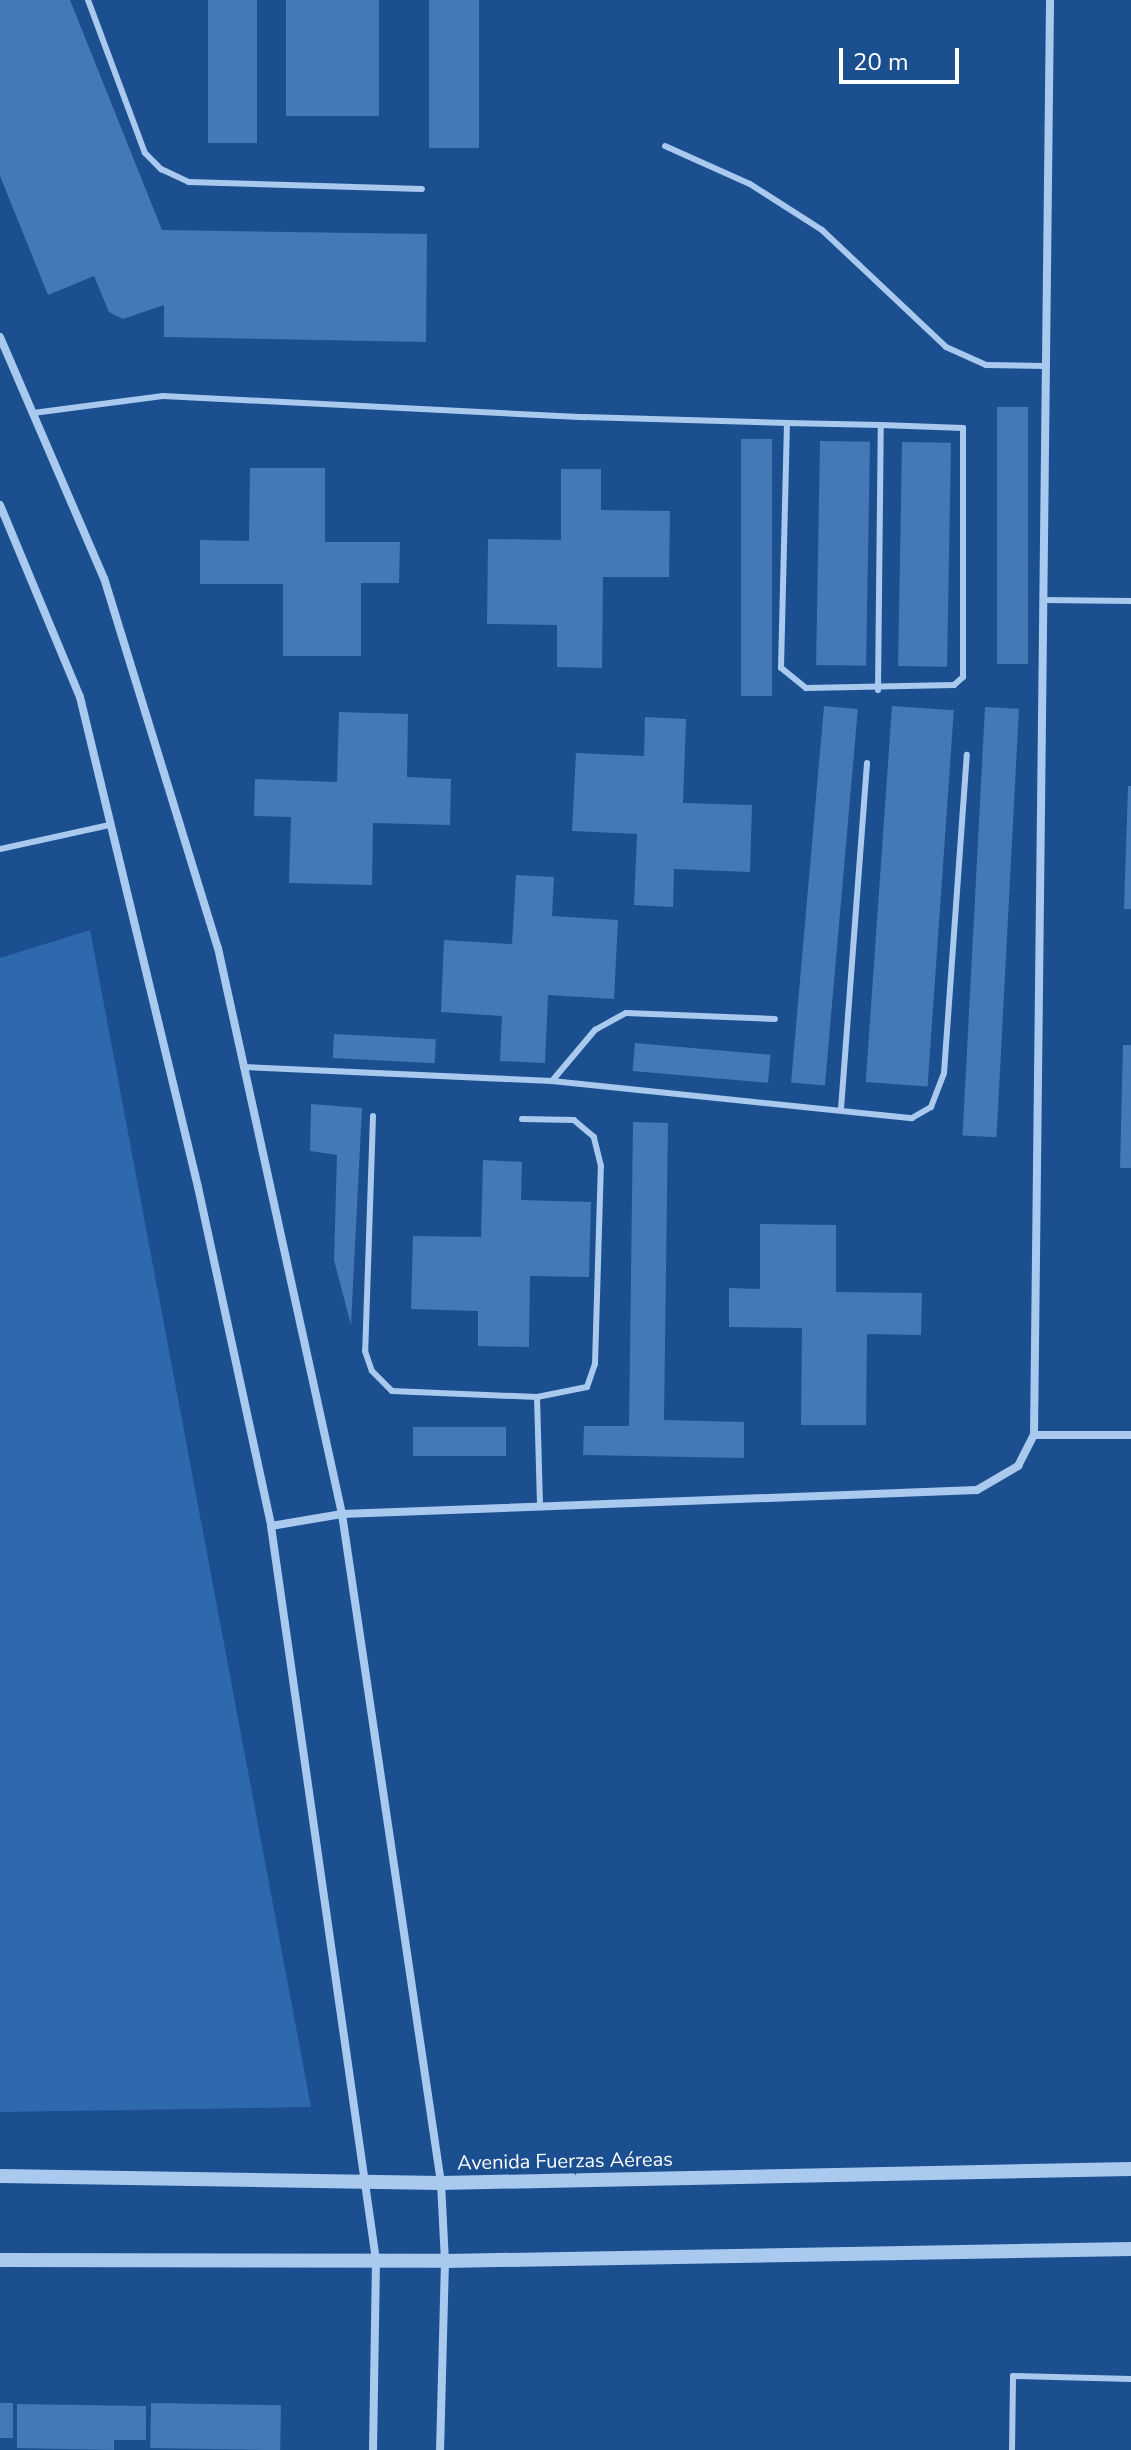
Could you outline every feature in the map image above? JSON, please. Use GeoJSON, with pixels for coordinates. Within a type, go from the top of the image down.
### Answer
{"type":"FeatureCollection","features":[{"type":"Feature","properties":{"kind":"street"},"geometry":{"type":"LineString","coordinates":[[271,1526],[342,1514],[977,1490],[1018,1466],[1034,1435],[1050,0]]}},
{"type":"Feature","properties":{"kind":"street"},"geometry":{"type":"LineString","coordinates":[[0,337],[104,578],[218,948],[342,1514],[441,2183],[445,2261],[440,2450]]}},
{"type":"Feature","properties":{"kind":"street"},"geometry":{"type":"LineString","coordinates":[[0,505],[80,697],[198,1187],[271,1526],[367,2179],[376,2260],[373,2450]]}},
{"type":"Feature","properties":{"kind":"street"},"geometry":{"type":"LineString","coordinates":[[1034,1435],[1131,1435]]}},
{"type":"Feature","properties":{"kind":"street","name":"Avenida Fuerzas Aéreas"},"geometry":{"type":"LineString","coordinates":[[0,2176],[367,2179],[441,2183],[1131,2169]]}},
{"type":"Feature","properties":{"kind":"street"},"geometry":{"type":"LineString","coordinates":[[0,2260],[445,2261],[1131,2249]]}},
{"type":"Feature","properties":{"kind":"lane"},"geometry":{"type":"LineString","coordinates":[[88,0],[145,153],[161,169],[189,182],[422,189]]}},
{"type":"Feature","properties":{"kind":"lane"},"geometry":{"type":"LineString","coordinates":[[665,146],[750,184],[822,230],[946,347],[986,365],[1045,366]]}},
{"type":"Feature","properties":{"kind":"lane"},"geometry":{"type":"LineString","coordinates":[[33,413],[163,396],[963,428],[963,677],[939,687],[878,690],[806,688],[781,668],[787,423]]}},
{"type":"Feature","properties":{"kind":"lane"},"geometry":{"type":"LineString","coordinates":[[878,690],[881,425]]}},
{"type":"Feature","properties":{"kind":"lane"},"geometry":{"type":"LineString","coordinates":[[1043,600],[1131,601]]}},
{"type":"Feature","properties":{"kind":"lane"},"geometry":{"type":"LineString","coordinates":[[243,1067],[552,1081],[912,1118],[931,1107],[944,1073],[967,755]]}},
{"type":"Feature","properties":{"kind":"lane"},"geometry":{"type":"LineString","coordinates":[[841,1109],[867,763]]}},
{"type":"Feature","properties":{"kind":"lane"},"geometry":{"type":"LineString","coordinates":[[0,849],[109,825]]}},
{"type":"Feature","properties":{"kind":"lane"},"geometry":{"type":"LineString","coordinates":[[552,1081],[595,1030],[626,1013],[775,1019]]}},
{"type":"Feature","properties":{"kind":"lane"},"geometry":{"type":"LineString","coordinates":[[373,1116],[365,1351],[372,1371],[392,1391],[537,1397],[587,1387],[595,1364],[601,1166],[594,1137],[574,1120],[522,1119]]}},
{"type":"Feature","properties":{"kind":"lane"},"geometry":{"type":"LineString","coordinates":[[537,1397],[540,1506]]}},
{"type":"Feature","properties":{"kind":"lane"},"geometry":{"type":"LineString","coordinates":[[1012,2450],[1013,2376],[1131,2379]]}},
{"type":"Feature","properties":{"kind":"shaded area"},"geometry":{"type":"Polygon","coordinates":[[[90,930],[311,2107],[0,2112],[0,958],[90,930]]]}},
{"type":"Feature","properties":{"kind":"building"},"geometry":{"type":"Polygon","coordinates":[[[0,0],[70,0],[162,230],[427,234],[426,342],[164,337],[164,305],[123,319],[109,312],[94,276],[48,295],[0,176],[0,0]]]}},
{"type":"Feature","properties":{"kind":"building"},"geometry":{"type":"Polygon","coordinates":[[[208,0],[257,0],[257,143],[208,143],[208,0]]]}},
{"type":"Feature","properties":{"kind":"building"},"geometry":{"type":"Polygon","coordinates":[[[286,0],[379,0],[379,116],[286,116],[286,0]]]}},
{"type":"Feature","properties":{"kind":"building"},"geometry":{"type":"Polygon","coordinates":[[[429,0],[479,0],[479,148],[429,148],[429,0]]]}},
{"type":"Feature","properties":{"kind":"building"},"geometry":{"type":"Polygon","coordinates":[[[997,407],[1028,407],[1028,664],[997,664],[997,407]]]}},
{"type":"Feature","properties":{"kind":"building"},"geometry":{"type":"Polygon","coordinates":[[[741,439],[772,439],[772,696],[741,696],[741,439]]]}},
{"type":"Feature","properties":{"kind":"building"},"geometry":{"type":"Polygon","coordinates":[[[820,441],[870,442],[866,666],[816,665],[820,441]]]}},
{"type":"Feature","properties":{"kind":"building"},"geometry":{"type":"Polygon","coordinates":[[[902,442],[951,443],[947,667],[898,666],[902,442]]]}},
{"type":"Feature","properties":{"kind":"building"},"geometry":{"type":"Polygon","coordinates":[[[250,468],[325,468],[325,542],[400,542],[399,583],[361,583],[361,656],[283,656],[283,584],[200,584],[200,540],[249,541],[250,468]]]}},
{"type":"Feature","properties":{"kind":"building"},"geometry":{"type":"Polygon","coordinates":[[[561,469],[601,469],[601,510],[670,511],[669,577],[603,577],[602,668],[557,667],[557,625],[487,624],[488,539],[561,540],[561,469]]]}},
{"type":"Feature","properties":{"kind":"building"},"geometry":{"type":"Polygon","coordinates":[[[824,706],[858,709],[825,1086],[791,1083],[824,706]]]}},
{"type":"Feature","properties":{"kind":"building"},"geometry":{"type":"Polygon","coordinates":[[[892,706],[954,710],[928,1086],[866,1082],[892,706]]]}},
{"type":"Feature","properties":{"kind":"building"},"geometry":{"type":"Polygon","coordinates":[[[985,707],[1019,709],[997,1137],[963,1135],[985,707]]]}},
{"type":"Feature","properties":{"kind":"building"},"geometry":{"type":"Polygon","coordinates":[[[339,712],[408,714],[407,777],[451,779],[450,825],[373,823],[372,885],[289,883],[291,817],[254,816],[255,779],[337,782],[339,712]]]}},
{"type":"Feature","properties":{"kind":"building"},"geometry":{"type":"Polygon","coordinates":[[[645,717],[686,719],[683,803],[752,805],[750,872],[674,869],[673,907],[634,905],[637,834],[572,831],[576,753],[644,756],[645,717]]]}},
{"type":"Feature","properties":{"kind":"building"},"geometry":{"type":"Polygon","coordinates":[[[1128,786],[1131,786],[1131,909],[1124,909],[1128,786]]]}},
{"type":"Feature","properties":{"kind":"building"},"geometry":{"type":"Polygon","coordinates":[[[516,875],[554,877],[552,916],[618,920],[614,999],[548,995],[545,1063],[500,1061],[502,1016],[441,1012],[444,940],[512,944],[516,875]]]}},
{"type":"Feature","properties":{"kind":"building"},"geometry":{"type":"Polygon","coordinates":[[[334,1034],[436,1039],[435,1063],[333,1058],[334,1034]]]}},
{"type":"Feature","properties":{"kind":"building"},"geometry":{"type":"Polygon","coordinates":[[[635,1043],[770,1055],[768,1083],[633,1071],[635,1043]]]}},
{"type":"Feature","properties":{"kind":"building"},"geometry":{"type":"Polygon","coordinates":[[[1123,1045],[1131,1045],[1131,1168],[1120,1168],[1123,1045]]]}},
{"type":"Feature","properties":{"kind":"building"},"geometry":{"type":"Polygon","coordinates":[[[311,1104],[362,1108],[351,1325],[334,1260],[337,1155],[310,1151],[311,1104]]]}},
{"type":"Feature","properties":{"kind":"building"},"geometry":{"type":"Polygon","coordinates":[[[633,1122],[668,1123],[664,1420],[744,1422],[744,1458],[583,1455],[584,1426],[629,1426],[633,1122]]]}},
{"type":"Feature","properties":{"kind":"building"},"geometry":{"type":"Polygon","coordinates":[[[483,1160],[522,1162],[521,1200],[591,1202],[589,1277],[530,1276],[529,1347],[478,1346],[478,1311],[411,1309],[413,1236],[481,1237],[483,1160]]]}},
{"type":"Feature","properties":{"kind":"building"},"geometry":{"type":"Polygon","coordinates":[[[760,1224],[836,1225],[836,1292],[922,1293],[921,1335],[867,1334],[866,1425],[801,1425],[802,1328],[729,1327],[729,1288],[760,1289],[760,1224]]]}},
{"type":"Feature","properties":{"kind":"building"},"geometry":{"type":"Polygon","coordinates":[[[413,1427],[506,1427],[506,1456],[413,1456],[413,1427]]]}},
{"type":"Feature","properties":{"kind":"building"},"geometry":{"type":"Polygon","coordinates":[[[0,2403],[13,2403],[13,2438],[0,2438],[0,2403]]]}},
{"type":"Feature","properties":{"kind":"building"},"geometry":{"type":"Polygon","coordinates":[[[151,2403],[281,2405],[280,2450],[150,2448],[151,2403]]]}},
{"type":"Feature","properties":{"kind":"building"},"geometry":{"type":"Polygon","coordinates":[[[17,2404],[146,2406],[146,2440],[114,2440],[114,2450],[17,2448],[17,2404]]]}}]}
